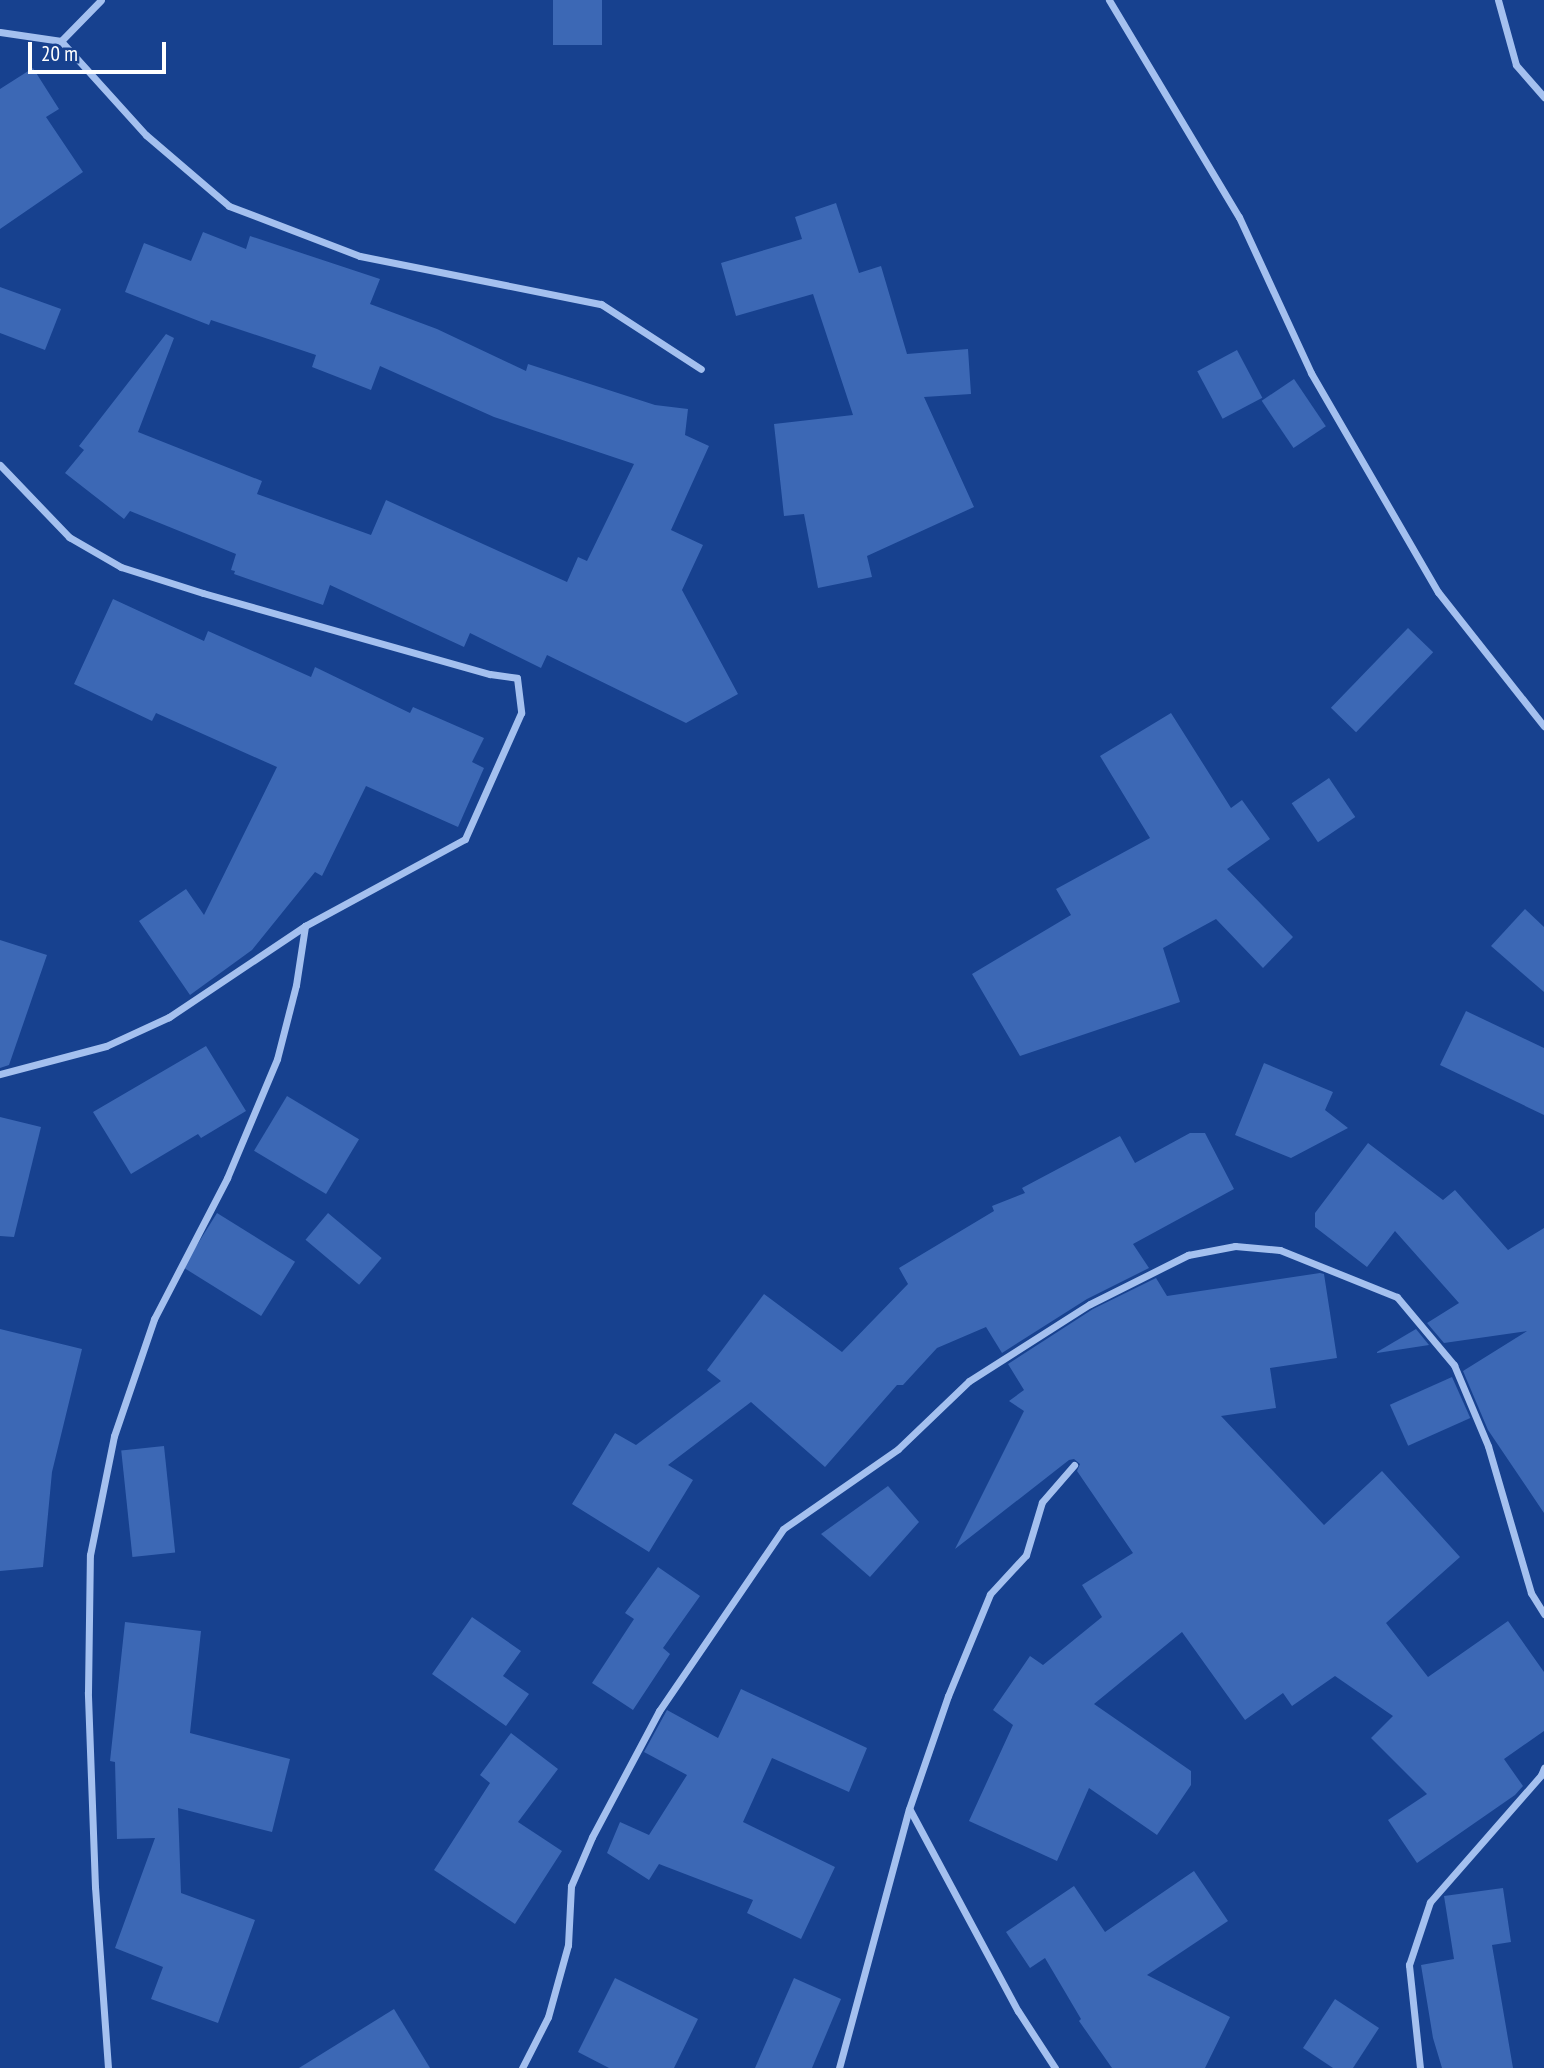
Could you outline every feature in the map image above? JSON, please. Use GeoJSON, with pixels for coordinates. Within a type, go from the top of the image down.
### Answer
{"type":"FeatureCollection","features":[{"type":"Feature","properties":{"kind":"street"},"geometry":{"type":"LineString","coordinates":[[61,41],[101,0]]}},
{"type":"Feature","properties":{"kind":"street"},"geometry":{"type":"LineString","coordinates":[[1109,0],[1239,217],[1311,373],[1437,592],[1544,726]]}},
{"type":"Feature","properties":{"kind":"street"},"geometry":{"type":"LineString","coordinates":[[1498,0],[1516,65],[1544,97]]}},
{"type":"Feature","properties":{"kind":"street"},"geometry":{"type":"LineString","coordinates":[[0,32],[61,41],[146,135],[229,206],[360,256],[601,304],[701,369]]}},
{"type":"Feature","properties":{"kind":"street"},"geometry":{"type":"LineString","coordinates":[[0,465],[69,537],[121,567],[229,601],[490,674],[517,678],[521,713],[465,839],[304,926],[169,1017],[106,1046],[0,1074]]}},
{"type":"Feature","properties":{"kind":"street"},"geometry":{"type":"LineString","coordinates":[[108,2068],[95,1887],[88,1706],[90,1555],[114,1436],[154,1319],[227,1178],[277,1059],[296,985],[304,926]]}},
{"type":"Feature","properties":{"kind":"street"},"geometry":{"type":"LineString","coordinates":[[522,2068],[548,2017],[568,1945],[571,1886],[592,1837],[659,1711],[783,1529],[898,1449],[969,1381],[1090,1304],[1188,1255],[1235,1246],[1280,1250],[1397,1297],[1454,1365],[1488,1446],[1531,1593],[1544,1615]]}},
{"type":"Feature","properties":{"kind":"street"},"geometry":{"type":"LineString","coordinates":[[839,2068],[909,1809],[948,1696],[990,1594],[1026,1555],[1042,1502],[1074,1465]]}},
{"type":"Feature","properties":{"kind":"street"},"geometry":{"type":"LineString","coordinates":[[1420,2068],[1409,1965],[1430,1902],[1541,1775],[1544,1768]]}},
{"type":"Feature","properties":{"kind":"street"},"geometry":{"type":"LineString","coordinates":[[909,1809],[1018,2011],[1055,2068]]}},
{"type":"Feature","properties":{"kind":"building"},"geometry":{"type":"Polygon","coordinates":[[[553,0],[602,0],[602,45],[553,45],[553,0]]]}},
{"type":"Feature","properties":{"kind":"building"},"geometry":{"type":"Polygon","coordinates":[[[33,68],[59,109],[46,117],[83,172],[0,229],[0,89],[33,68]]]}},
{"type":"Feature","properties":{"kind":"building"},"geometry":{"type":"Polygon","coordinates":[[[836,203],[859,273],[881,266],[907,354],[968,349],[971,394],[924,397],[974,507],[867,556],[872,577],[818,588],[804,514],[784,516],[774,424],[853,415],[813,294],[736,316],[721,263],[802,239],[795,217],[836,203]]]}},
{"type":"Feature","properties":{"kind":"building"},"geometry":{"type":"Polygon","coordinates":[[[203,232],[246,249],[250,236],[380,279],[370,304],[437,329],[526,371],[528,364],[655,405],[688,409],[685,435],[709,446],[671,530],[703,545],[682,590],[738,694],[686,723],[547,655],[541,668],[470,633],[464,647],[330,585],[323,605],[234,574],[235,571],[231,570],[236,554],[130,511],[124,519],[65,473],[84,450],[79,446],[166,334],[174,338],[138,432],[262,481],[257,494],[371,535],[386,500],[567,582],[578,557],[587,561],[634,464],[494,417],[380,366],[371,390],[312,367],[316,355],[211,320],[209,325],[125,292],[144,243],[191,261],[203,232]]]}},
{"type":"Feature","properties":{"kind":"building"},"geometry":{"type":"Polygon","coordinates":[[[0,287],[61,309],[45,350],[0,333],[0,287]]]}},
{"type":"Feature","properties":{"kind":"building"},"geometry":{"type":"Polygon","coordinates":[[[1237,350],[1262,398],[1223,419],[1197,371],[1237,350]]]}},
{"type":"Feature","properties":{"kind":"building"},"geometry":{"type":"Polygon","coordinates":[[[1294,379],[1326,426],[1294,448],[1262,401],[1294,379]]]}},
{"type":"Feature","properties":{"kind":"building"},"geometry":{"type":"Polygon","coordinates":[[[113,599],[204,641],[208,631],[311,677],[315,667],[410,713],[413,707],[484,738],[472,762],[484,768],[458,827],[366,786],[322,876],[315,872],[252,950],[190,995],[139,921],[186,889],[204,915],[277,767],[156,713],[152,721],[74,684],[113,599]]]}},
{"type":"Feature","properties":{"kind":"building"},"geometry":{"type":"Polygon","coordinates":[[[1408,628],[1433,652],[1356,732],[1331,708],[1408,628]]]}},
{"type":"Feature","properties":{"kind":"building"},"geometry":{"type":"Polygon","coordinates":[[[1171,713],[1231,808],[1242,800],[1270,839],[1227,869],[1293,937],[1263,968],[1216,919],[1163,948],[1180,1002],[1020,1056],[972,974],[1071,915],[1056,889],[1150,838],[1100,756],[1171,713]]]}},
{"type":"Feature","properties":{"kind":"building"},"geometry":{"type":"Polygon","coordinates":[[[1329,778],[1355,817],[1318,842],[1292,803],[1329,778]]]}},
{"type":"Feature","properties":{"kind":"building"},"geometry":{"type":"Polygon","coordinates":[[[1525,909],[1544,927],[1544,992],[1491,946],[1525,909]]]}},
{"type":"Feature","properties":{"kind":"building"},"geometry":{"type":"Polygon","coordinates":[[[0,940],[47,955],[9,1065],[0,1068],[0,940]]]}},
{"type":"Feature","properties":{"kind":"building"},"geometry":{"type":"Polygon","coordinates":[[[1466,1011],[1544,1048],[1544,1115],[1440,1065],[1466,1011]]]}},
{"type":"Feature","properties":{"kind":"building"},"geometry":{"type":"Polygon","coordinates":[[[206,1046],[246,1111],[201,1138],[198,1134],[131,1174],[93,1112],[206,1046]]]}},
{"type":"Feature","properties":{"kind":"building"},"geometry":{"type":"Polygon","coordinates":[[[1264,1063],[1333,1092],[1325,1110],[1348,1128],[1291,1158],[1235,1135],[1264,1063]]]}},
{"type":"Feature","properties":{"kind":"building"},"geometry":{"type":"Polygon","coordinates":[[[287,1096],[359,1139],[326,1194],[254,1151],[287,1096]]]}},
{"type":"Feature","properties":{"kind":"building"},"geometry":{"type":"Polygon","coordinates":[[[0,1117],[41,1127],[14,1237],[0,1236],[0,1117]]]}},
{"type":"Feature","properties":{"kind":"building"},"geometry":{"type":"Polygon","coordinates":[[[1190,1133],[1205,1133],[1234,1189],[1133,1244],[1149,1268],[1087,1299],[1002,1353],[986,1327],[937,1348],[903,1385],[897,1385],[825,1467],[751,1402],[668,1465],[693,1480],[649,1552],[572,1504],[615,1433],[636,1445],[721,1381],[707,1370],[764,1294],[842,1352],[908,1284],[899,1268],[994,1211],[992,1206],[1025,1193],[1022,1188],[1120,1136],[1135,1163],[1190,1133]]]}},
{"type":"Feature","properties":{"kind":"building"},"geometry":{"type":"Polygon","coordinates":[[[1368,1143],[1443,1200],[1455,1190],[1508,1250],[1544,1228],[1544,1513],[1488,1430],[1463,1371],[1527,1331],[1444,1343],[1427,1323],[1459,1303],[1395,1231],[1367,1267],[1315,1227],[1315,1213],[1368,1143]]]}},
{"type":"Feature","properties":{"kind":"building"},"geometry":{"type":"Polygon","coordinates":[[[217,1213],[295,1262],[261,1316],[183,1267],[217,1213]]]}},
{"type":"Feature","properties":{"kind":"building"},"geometry":{"type":"Polygon","coordinates":[[[328,1213],[382,1258],[359,1285],[306,1240],[328,1213]]]}},
{"type":"Feature","properties":{"kind":"building"},"geometry":{"type":"Polygon","coordinates":[[[1324,1274],[1337,1358],[1270,1368],[1276,1408],[1221,1416],[1324,1525],[1382,1471],[1460,1557],[1386,1623],[1428,1677],[1508,1621],[1544,1672],[1544,1731],[1504,1759],[1523,1786],[1515,1795],[1417,1863],[1388,1820],[1427,1794],[1371,1738],[1393,1716],[1335,1676],[1292,1706],[1283,1693],[1245,1720],[1182,1632],[1094,1704],[1191,1771],[1191,1785],[1157,1835],[1089,1788],[1057,1861],[969,1821],[1013,1725],[993,1710],[1030,1656],[1043,1665],[1102,1617],[1082,1585],[1133,1553],[1077,1471],[1080,1464],[1074,1459],[1069,1460],[955,1549],[1024,1411],[1009,1401],[1024,1390],[1008,1364],[1093,1309],[1156,1278],[1167,1296],[1324,1274]]]}},
{"type":"Feature","properties":{"kind":"building"},"geometry":{"type":"Polygon","coordinates":[[[0,1329],[82,1349],[52,1472],[43,1567],[0,1571],[0,1329]]]}},
{"type":"Feature","properties":{"kind":"building"},"geometry":{"type":"Polygon","coordinates":[[[1416,1329],[1429,1345],[1377,1353],[1377,1352],[1416,1329]]]}},
{"type":"Feature","properties":{"kind":"building"},"geometry":{"type":"Polygon","coordinates":[[[1452,1377],[1470,1418],[1408,1446],[1390,1405],[1452,1377]]]}},
{"type":"Feature","properties":{"kind":"building"},"geometry":{"type":"Polygon","coordinates":[[[164,1446],[175,1552],[132,1557],[121,1450],[164,1446]]]}},
{"type":"Feature","properties":{"kind":"building"},"geometry":{"type":"Polygon","coordinates":[[[888,1486],[919,1522],[870,1577],[821,1534],[888,1486]]]}},
{"type":"Feature","properties":{"kind":"building"},"geometry":{"type":"Polygon","coordinates":[[[658,1567],[700,1596],[663,1648],[670,1654],[633,1710],[592,1683],[634,1619],[625,1613],[658,1567]]]}},
{"type":"Feature","properties":{"kind":"building"},"geometry":{"type":"Polygon","coordinates":[[[472,1617],[521,1651],[503,1676],[529,1694],[506,1726],[432,1674],[472,1617]]]}},
{"type":"Feature","properties":{"kind":"building"},"geometry":{"type":"Polygon","coordinates":[[[125,1622],[201,1631],[190,1733],[290,1759],[272,1832],[178,1808],[181,1893],[255,1920],[218,2023],[151,1999],[163,1967],[115,1948],[155,1838],[117,1839],[115,1762],[110,1761],[125,1622]]]}},
{"type":"Feature","properties":{"kind":"building"},"geometry":{"type":"Polygon","coordinates":[[[741,1689],[867,1748],[849,1792],[772,1758],[743,1822],[835,1867],[801,1939],[747,1913],[753,1900],[659,1864],[649,1880],[607,1853],[620,1822],[649,1835],[687,1775],[644,1752],[667,1710],[718,1738],[741,1689]]]}},
{"type":"Feature","properties":{"kind":"building"},"geometry":{"type":"Polygon","coordinates":[[[511,1733],[558,1769],[518,1822],[562,1851],[515,1924],[434,1870],[490,1783],[480,1775],[511,1733]]]}},
{"type":"Feature","properties":{"kind":"building"},"geometry":{"type":"Polygon","coordinates":[[[1194,1871],[1228,1921],[1147,1975],[1230,2017],[1205,2068],[1112,2068],[1079,2021],[1081,2019],[1045,1958],[1030,1968],[1006,1932],[1074,1886],[1105,1932],[1194,1871]]]}},
{"type":"Feature","properties":{"kind":"building"},"geometry":{"type":"Polygon","coordinates":[[[1503,1888],[1511,1942],[1492,1945],[1513,2068],[1442,2068],[1433,2038],[1421,1965],[1454,1959],[1444,1896],[1503,1888]]]}},
{"type":"Feature","properties":{"kind":"building"},"geometry":{"type":"Polygon","coordinates":[[[615,1978],[698,2019],[674,2068],[609,2068],[578,2052],[615,1978]]]}},
{"type":"Feature","properties":{"kind":"building"},"geometry":{"type":"Polygon","coordinates":[[[794,1978],[841,1999],[812,2068],[755,2068],[794,1978]]]}},
{"type":"Feature","properties":{"kind":"building"},"geometry":{"type":"Polygon","coordinates":[[[1335,1999],[1379,2028],[1353,2068],[1333,2068],[1303,2048],[1335,1999]]]}},
{"type":"Feature","properties":{"kind":"building"},"geometry":{"type":"Polygon","coordinates":[[[394,2009],[430,2068],[299,2068],[394,2009]]]}}]}
